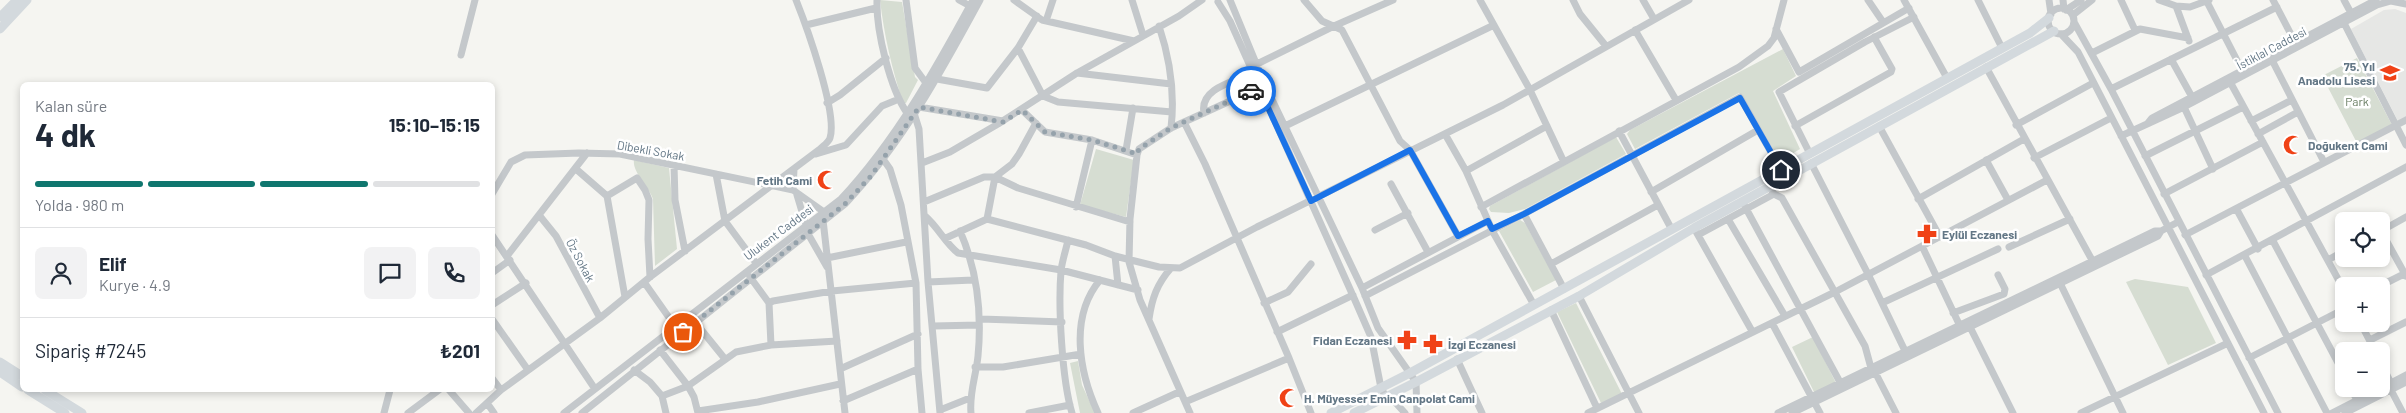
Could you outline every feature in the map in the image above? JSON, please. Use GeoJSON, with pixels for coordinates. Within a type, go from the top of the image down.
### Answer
{"type":"FeatureCollection","features":[{"type":"Feature","properties":{"kind":"main road"},"geometry":{"type":"LineString","coordinates":[[1,14],[17,0]]}},
{"type":"Feature","properties":{"kind":"main road"},"geometry":{"type":"LineString","coordinates":[[0,29],[27,0]]}},
{"type":"Feature","properties":{"kind":"main road"},"geometry":{"type":"LineString","coordinates":[[1358,412],[1579,296],[1772,190],[1811,158],[1947,78],[2030,33],[2050,16]]}},
{"type":"Feature","properties":{"kind":"main road"},"geometry":{"type":"LineString","coordinates":[[1331,413],[1410,373],[1781,170],[1879,126],[1986,67],[2057,32]]}},
{"type":"Feature","properties":{"kind":"main road"},"geometry":{"type":"LineString","coordinates":[[0,362],[20,375]]}},
{"type":"Feature","properties":{"kind":"main road"},"geometry":{"type":"LineString","coordinates":[[0,372],[20,385]]}},
{"type":"Feature","properties":{"kind":"main road"},"geometry":{"type":"LineString","coordinates":[[31,392],[65,413]]}},
{"type":"Feature","properties":{"kind":"main road"},"geometry":{"type":"LineString","coordinates":[[48,392],[82,413]]}},
{"type":"Feature","properties":{"kind":"street"},"geometry":{"type":"LineString","coordinates":[[461,55],[475,0]]}},
{"type":"Feature","properties":{"kind":"street"},"geometry":{"type":"LineString","coordinates":[[476,413],[501,390],[600,318],[650,277],[813,155],[830,138],[827,103],[816,53],[796,0]]}},
{"type":"Feature","properties":{"kind":"street"},"geometry":{"type":"LineString","coordinates":[[876,0],[876,8],[892,82],[899,98],[914,111],[920,128],[928,282],[940,412],[970,398]]}},
{"type":"Feature","properties":{"kind":"street"},"geometry":{"type":"LineString","coordinates":[[906,0],[916,68],[926,83]]}},
{"type":"Feature","properties":{"kind":"street"},"geometry":{"type":"LineString","coordinates":[[960,0],[971,3]]}},
{"type":"Feature","properties":{"kind":"street"},"geometry":{"type":"LineString","coordinates":[[582,413],[750,278],[807,229],[845,204],[884,159],[914,111],[937,79],[980,0]]}},
{"type":"Feature","properties":{"kind":"street"},"geometry":{"type":"LineString","coordinates":[[1014,0],[1046,21],[1134,41]]}},
{"type":"Feature","properties":{"kind":"street"},"geometry":{"type":"LineString","coordinates":[[1046,21],[1053,0]]}},
{"type":"Feature","properties":{"kind":"street"},"geometry":{"type":"LineString","coordinates":[[1132,0],[1143,35]]}},
{"type":"Feature","properties":{"kind":"street"},"geometry":{"type":"LineString","coordinates":[[922,163],[950,152],[1003,122],[1077,74],[1202,0]]}},
{"type":"Feature","properties":{"kind":"street"},"geometry":{"type":"LineString","coordinates":[[1216,1],[1228,0],[1257,64],[1262,86],[1371,337],[1381,388],[1386,397],[1394,401],[1405,413]]}},
{"type":"Feature","properties":{"kind":"street"},"geometry":{"type":"LineString","coordinates":[[1304,0],[1322,21],[1342,30],[1400,141],[1410,150],[1458,236]]}},
{"type":"Feature","properties":{"kind":"street"},"geometry":{"type":"LineString","coordinates":[[1257,64],[1381,3],[1393,0]]}},
{"type":"Feature","properties":{"kind":"street"},"geometry":{"type":"LineString","coordinates":[[1480,0],[1529,88],[1563,160]]}},
{"type":"Feature","properties":{"kind":"street"},"geometry":{"type":"LineString","coordinates":[[1573,0],[1580,14],[1606,46]]}},
{"type":"Feature","properties":{"kind":"street"},"geometry":{"type":"LineString","coordinates":[[1643,0],[1654,20]]}},
{"type":"Feature","properties":{"kind":"street"},"geometry":{"type":"LineString","coordinates":[[946,238],[986,219],[1068,240],[1115,256],[1171,268],[1180,268],[1410,150],[1503,105],[1529,88],[1690,0]]}},
{"type":"Feature","properties":{"kind":"street"},"geometry":{"type":"LineString","coordinates":[[1868,0],[1883,22]]}},
{"type":"Feature","properties":{"kind":"street"},"geometry":{"type":"LineString","coordinates":[[1978,0],[2002,48]]}},
{"type":"Feature","properties":{"kind":"street"},"geometry":{"type":"LineString","coordinates":[[2049,0],[2049,25],[2078,52],[2264,413]]}},
{"type":"Feature","properties":{"kind":"street"},"geometry":{"type":"LineString","coordinates":[[2063,0],[2065,9],[2073,19],[2111,89],[2278,413]]}},
{"type":"Feature","properties":{"kind":"street"},"geometry":{"type":"LineString","coordinates":[[2050,16],[2056,9],[2065,9],[2081,0]]}},
{"type":"Feature","properties":{"kind":"street"},"geometry":{"type":"LineString","coordinates":[[2057,32],[2068,32],[2073,19],[2092,0]]}},
{"type":"Feature","properties":{"kind":"street"},"geometry":{"type":"LineString","coordinates":[[2121,0],[2135,30]]}},
{"type":"Feature","properties":{"kind":"street"},"geometry":{"type":"LineString","coordinates":[[2159,0],[2176,6],[2190,7],[2207,0],[2222,34],[2242,70]]}},
{"type":"Feature","properties":{"kind":"street"},"geometry":{"type":"LineString","coordinates":[[2344,0],[2351,12]]}},
{"type":"Feature","properties":{"kind":"street","name":"İstiklal Caddesi"},"geometry":{"type":"LineString","coordinates":[[2121,136],[2184,107],[2242,70],[2376,0]]}},
{"type":"Feature","properties":{"kind":"street"},"geometry":{"type":"LineString","coordinates":[[1216,1],[1230,20],[1253,73],[1285,126],[1362,288],[1378,328],[1416,382],[1417,413]]}},
{"type":"Feature","properties":{"kind":"street","name":"İstiklal Caddesi"},"geometry":{"type":"LineString","coordinates":[[2148,123],[2152,118],[2192,97],[2272,60],[2386,1],[2406,4]]}},
{"type":"Feature","properties":{"kind":"street"},"geometry":{"type":"LineString","coordinates":[[1481,207],[1563,160],[1739,66],[1768,46],[1776,28],[1780,2]]}},
{"type":"Feature","properties":{"kind":"street"},"geometry":{"type":"LineString","coordinates":[[1776,28],[1799,72],[1883,22],[1906,2],[1947,78]]}},
{"type":"Feature","properties":{"kind":"street","name":"Ulukent Caddesi"},"geometry":{"type":"LineString","coordinates":[[564,413],[756,263],[807,229],[841,199],[866,172],[914,111],[926,83],[971,3]]}},
{"type":"Feature","properties":{"kind":"street"},"geometry":{"type":"LineString","coordinates":[[2111,89],[2222,34],[2275,3],[2295,42]]}},
{"type":"Feature","properties":{"kind":"street"},"geometry":{"type":"LineString","coordinates":[[2176,6],[2192,48]]}},
{"type":"Feature","properties":{"kind":"street"},"geometry":{"type":"LineString","coordinates":[[806,26],[876,8]]}},
{"type":"Feature","properties":{"kind":"street"},"geometry":{"type":"LineString","coordinates":[[937,79],[986,88],[1018,48],[1037,16]]}},
{"type":"Feature","properties":{"kind":"street"},"geometry":{"type":"LineString","coordinates":[[1906,355],[1779,92],[1874,37],[1914,17]]}},
{"type":"Feature","properties":{"kind":"street"},"geometry":{"type":"LineString","coordinates":[[2344,23],[2406,145]]}},
{"type":"Feature","properties":{"kind":"street"},"geometry":{"type":"LineString","coordinates":[[1285,126],[1370,83],[1494,25]]}},
{"type":"Feature","properties":{"kind":"street"},"geometry":{"type":"LineString","coordinates":[[1159,26],[1168,55],[1171,84],[1171,128]]}},
{"type":"Feature","properties":{"kind":"street"},"geometry":{"type":"LineString","coordinates":[[2092,53],[2135,30],[2149,29],[2188,38]]}},
{"type":"Feature","properties":{"kind":"street"},"geometry":{"type":"LineString","coordinates":[[1635,30],[1676,100]]}},
{"type":"Feature","properties":{"kind":"street"},"geometry":{"type":"LineString","coordinates":[[1795,126],[1891,72],[1892,69],[1874,37]]}},
{"type":"Feature","properties":{"kind":"street"},"geometry":{"type":"LineString","coordinates":[[1018,48],[1043,96],[1058,102],[1172,112]]}},
{"type":"Feature","properties":{"kind":"street"},"geometry":{"type":"LineString","coordinates":[[827,103],[840,95],[886,58]]}},
{"type":"Feature","properties":{"kind":"street"},"geometry":{"type":"LineString","coordinates":[[2171,59],[2192,97]]}},
{"type":"Feature","properties":{"kind":"street"},"geometry":{"type":"LineString","coordinates":[[2272,60],[2324,162]]}},
{"type":"Feature","properties":{"kind":"street"},"geometry":{"type":"LineString","coordinates":[[1986,67],[2034,158],[2092,260]]}},
{"type":"Feature","properties":{"kind":"street"},"geometry":{"type":"LineString","coordinates":[[1204,113],[1203,106],[1210,93],[1253,73]]}},
{"type":"Feature","properties":{"kind":"street"},"geometry":{"type":"LineString","coordinates":[[1077,74],[1171,84]]}},
{"type":"Feature","properties":{"kind":"street"},"geometry":{"type":"LineString","coordinates":[[2229,80],[2337,277]]}},
{"type":"Feature","properties":{"kind":"street"},"geometry":{"type":"LineString","coordinates":[[2016,125],[2094,83]]}},
{"type":"Feature","properties":{"kind":"street"},"geometry":{"type":"LineString","coordinates":[[1190,413],[1149,319],[1129,258],[1130,222],[1137,154],[1139,149],[1171,128],[1262,86]]}},
{"type":"Feature","properties":{"kind":"street"},"geometry":{"type":"LineString","coordinates":[[813,155],[846,145],[882,106],[899,98]]}},
{"type":"Feature","properties":{"kind":"street"},"geometry":{"type":"LineString","coordinates":[[1365,296],[1524,214],[1740,98],[1781,170]]}},
{"type":"Feature","properties":{"kind":"street"},"geometry":{"type":"LineString","coordinates":[[2251,121],[2292,100]]}},
{"type":"Feature","properties":{"kind":"street"},"geometry":{"type":"LineString","coordinates":[[2184,107],[2214,169]]}},
{"type":"Feature","properties":{"kind":"street"},"geometry":{"type":"LineString","coordinates":[[2145,156],[2244,107]]}},
{"type":"Feature","properties":{"kind":"street"},"geometry":{"type":"LineString","coordinates":[[1126,150],[1133,108]]}},
{"type":"Feature","properties":{"kind":"street"},"geometry":{"type":"LineString","coordinates":[[1022,110],[1045,132],[1092,140],[1137,154]]}},
{"type":"Feature","properties":{"kind":"street"},"geometry":{"type":"LineString","coordinates":[[914,111],[1003,122]]}},
{"type":"Feature","properties":{"kind":"street"},"geometry":{"type":"LineString","coordinates":[[2258,134],[2298,112]]}},
{"type":"Feature","properties":{"kind":"street"},"geometry":{"type":"LineString","coordinates":[[2034,158],[2111,118]]}},
{"type":"Feature","properties":{"kind":"street"},"geometry":{"type":"LineString","coordinates":[[2186,235],[2406,120]]}},
{"type":"Feature","properties":{"kind":"street"},"geometry":{"type":"LineString","coordinates":[[1184,122],[1205,164],[1289,358],[1310,413]]}},
{"type":"Feature","properties":{"kind":"street"},"geometry":{"type":"LineString","coordinates":[[986,219],[995,177],[1012,164],[1020,154],[1036,123]]}},
{"type":"Feature","properties":{"kind":"street"},"geometry":{"type":"LineString","coordinates":[[1466,171],[1547,126]]}},
{"type":"Feature","properties":{"kind":"street"},"geometry":{"type":"LineString","coordinates":[[1879,126],[1940,236]]}},
{"type":"Feature","properties":{"kind":"street"},"geometry":{"type":"LineString","coordinates":[[1651,192],[1758,130]]}},
{"type":"Feature","properties":{"kind":"street"},"geometry":{"type":"LineString","coordinates":[[1619,131],[1672,230]]}},
{"type":"Feature","properties":{"kind":"street"},"geometry":{"type":"LineString","coordinates":[[1445,134],[1466,171],[1492,229],[1534,305]]}},
{"type":"Feature","properties":{"kind":"street"},"geometry":{"type":"LineString","coordinates":[[1918,199],[2024,139]]}},
{"type":"Feature","properties":{"kind":"street"},"geometry":{"type":"LineString","coordinates":[[1076,207],[1092,140]]}},
{"type":"Feature","properties":{"kind":"street"},"geometry":{"type":"LineString","coordinates":[[2164,194],[2263,142]]}},
{"type":"Feature","properties":{"kind":"street"},"geometry":{"type":"LineString","coordinates":[[495,270],[509,258],[539,215],[587,153]]}},
{"type":"Feature","properties":{"kind":"street","name":"Dibekli Sokak"},"geometry":{"type":"LineString","coordinates":[[495,189],[511,162],[525,155],[620,154],[771,185],[795,192],[824,212]]}},
{"type":"Feature","properties":{"kind":"street"},"geometry":{"type":"LineString","coordinates":[[884,159],[890,169],[901,205],[906,242],[916,283],[918,369],[922,413]]}},
{"type":"Feature","properties":{"kind":"street"},"geometry":{"type":"LineString","coordinates":[[1986,160],[2008,200]]}},
{"type":"Feature","properties":{"kind":"street"},"geometry":{"type":"LineString","coordinates":[[674,165],[675,200],[685,251]]}},
{"type":"Feature","properties":{"kind":"street"},"geometry":{"type":"LineString","coordinates":[[2206,275],[2245,256],[2406,168]]}},
{"type":"Feature","properties":{"kind":"street"},"geometry":{"type":"LineString","coordinates":[[576,169],[607,196],[625,297]]}},
{"type":"Feature","properties":{"kind":"street"},"geometry":{"type":"LineString","coordinates":[[794,169],[795,192],[807,229],[829,270]]}},
{"type":"Feature","properties":{"kind":"street"},"geometry":{"type":"LineString","coordinates":[[716,174],[725,221],[756,263]]}},
{"type":"Feature","properties":{"kind":"street"},"geometry":{"type":"LineString","coordinates":[[924,202],[984,177],[995,177],[1018,188],[1130,222]]}},
{"type":"Feature","properties":{"kind":"street"},"geometry":{"type":"LineString","coordinates":[[607,196],[637,178],[645,190],[649,200],[648,239],[650,277]]}},
{"type":"Feature","properties":{"kind":"street"},"geometry":{"type":"LineString","coordinates":[[1588,413],[1834,292],[2047,180]]}},
{"type":"Feature","properties":{"kind":"street"},"geometry":{"type":"LineString","coordinates":[[1391,184],[1428,252]]}},
{"type":"Feature","properties":{"kind":"street"},"geometry":{"type":"LineString","coordinates":[[1772,190],[1782,198],[1865,346],[1873,370],[1896,413]]}},
{"type":"Feature","properties":{"kind":"street"},"geometry":{"type":"LineString","coordinates":[[1551,264],[1658,205]]}},
{"type":"Feature","properties":{"kind":"street"},"geometry":{"type":"LineString","coordinates":[[1752,331],[1696,231],[1728,219],[1744,205],[1841,384]]}},
{"type":"Feature","properties":{"kind":"street"},"geometry":{"type":"LineString","coordinates":[[2237,210],[2258,249]]}},
{"type":"Feature","properties":{"kind":"street"},"geometry":{"type":"LineString","coordinates":[[1375,230],[1408,213]]}},
{"type":"Feature","properties":{"kind":"street"},"geometry":{"type":"LineString","coordinates":[[1524,214],[1564,289]]}},
{"type":"Feature","properties":{"kind":"street","name":"Öz Sokak"},"geometry":{"type":"LineString","coordinates":[[539,215],[556,236],[600,318]]}},
{"type":"Feature","properties":{"kind":"street"},"geometry":{"type":"LineString","coordinates":[[925,216],[946,238],[951,248],[958,253],[1061,270],[1138,290]]}},
{"type":"Feature","properties":{"kind":"street"},"geometry":{"type":"LineString","coordinates":[[2390,226],[2406,217]]}},
{"type":"Feature","properties":{"kind":"street"},"geometry":{"type":"LineString","coordinates":[[1728,219],[1785,316]]}},
{"type":"Feature","properties":{"kind":"street"},"geometry":{"type":"LineString","coordinates":[[823,220],[844,413]]}},
{"type":"Feature","properties":{"kind":"street"},"geometry":{"type":"LineString","coordinates":[[2009,247],[2070,220]]}},
{"type":"Feature","properties":{"kind":"street"},"geometry":{"type":"LineString","coordinates":[[1362,288],[1488,221]]}},
{"type":"Feature","properties":{"kind":"street"},"geometry":{"type":"LineString","coordinates":[[1792,413],[1841,384],[1970,327],[2158,236],[2161,231],[2178,222]]}},
{"type":"Feature","properties":{"kind":"street"},"geometry":{"type":"LineString","coordinates":[[960,231],[970,255],[980,322],[976,367],[970,398],[971,413]]}},
{"type":"Feature","properties":{"kind":"street"},"geometry":{"type":"LineString","coordinates":[[1906,355],[2092,260],[2155,231],[2161,231]]}},
{"type":"Feature","properties":{"kind":"street"},"geometry":{"type":"LineString","coordinates":[[495,239],[595,389]]}},
{"type":"Feature","properties":{"kind":"street"},"geometry":{"type":"LineString","coordinates":[[1029,413],[1071,409],[1063,356],[1061,270],[1068,240]]}},
{"type":"Feature","properties":{"kind":"street"},"geometry":{"type":"LineString","coordinates":[[2273,241],[2335,357]]}},
{"type":"Feature","properties":{"kind":"street"},"geometry":{"type":"LineString","coordinates":[[827,258],[906,242]]}},
{"type":"Feature","properties":{"kind":"street"},"geometry":{"type":"LineString","coordinates":[[1922,246],[1960,326]]}},
{"type":"Feature","properties":{"kind":"street"},"geometry":{"type":"LineString","coordinates":[[2390,247],[2405,274],[2390,281]]}},
{"type":"Feature","properties":{"kind":"street"},"geometry":{"type":"LineString","coordinates":[[1882,304],[1936,277],[1998,250]]}},
{"type":"Feature","properties":{"kind":"street"},"geometry":{"type":"LineString","coordinates":[[1115,256],[1118,285]]}},
{"type":"Feature","properties":{"kind":"street"},"geometry":{"type":"LineString","coordinates":[[2245,256],[2327,413]]}},
{"type":"Feature","properties":{"kind":"street"},"geometry":{"type":"LineString","coordinates":[[2328,260],[2335,256]]}},
{"type":"Feature","properties":{"kind":"street"},"geometry":{"type":"LineString","coordinates":[[1264,303],[1288,292],[1311,264]]}},
{"type":"Feature","properties":{"kind":"street"},"geometry":{"type":"LineString","coordinates":[[1149,319],[1153,296],[1161,279],[1171,268]]}},
{"type":"Feature","properties":{"kind":"street"},"geometry":{"type":"LineString","coordinates":[[1998,274],[2005,289],[2004,294],[2007,302]]}},
{"type":"Feature","properties":{"kind":"street"},"geometry":{"type":"LineString","coordinates":[[750,278],[769,303],[771,346]]}},
{"type":"Feature","properties":{"kind":"street"},"geometry":{"type":"LineString","coordinates":[[928,282],[973,280]]}},
{"type":"Feature","properties":{"kind":"street"},"geometry":{"type":"LineString","coordinates":[[1098,413],[1083,374],[1081,354],[1085,309],[1093,288],[1100,280]]}},
{"type":"Feature","properties":{"kind":"street"},"geometry":{"type":"LineString","coordinates":[[644,282],[676,326]]}},
{"type":"Feature","properties":{"kind":"street"},"geometry":{"type":"LineString","coordinates":[[495,303],[526,283]]}},
{"type":"Feature","properties":{"kind":"street"},"geometry":{"type":"LineString","coordinates":[[769,303],[832,291],[916,283]]}},
{"type":"Feature","properties":{"kind":"street"},"geometry":{"type":"LineString","coordinates":[[2060,283],[2123,413]]}},
{"type":"Feature","properties":{"kind":"street"},"geometry":{"type":"LineString","coordinates":[[1953,313],[2004,294]]}},
{"type":"Feature","properties":{"kind":"street"},"geometry":{"type":"LineString","coordinates":[[1277,332],[1353,295]]}},
{"type":"Feature","properties":{"kind":"street"},"geometry":{"type":"LineString","coordinates":[[1579,296],[1639,413]]}},
{"type":"Feature","properties":{"kind":"street"},"geometry":{"type":"LineString","coordinates":[[1551,310],[1597,408]]}},
{"type":"Feature","properties":{"kind":"street"},"geometry":{"type":"LineString","coordinates":[[2249,358],[2335,314]]}},
{"type":"Feature","properties":{"kind":"street"},"geometry":{"type":"LineString","coordinates":[[695,322],[725,359]]}},
{"type":"Feature","properties":{"kind":"street"},"geometry":{"type":"LineString","coordinates":[[933,326],[980,322],[1062,322]]}},
{"type":"Feature","properties":{"kind":"street"},"geometry":{"type":"LineString","coordinates":[[2366,332],[2370,340],[2406,322]]}},
{"type":"Feature","properties":{"kind":"street"},"geometry":{"type":"LineString","coordinates":[[1772,323],[1820,413]]}},
{"type":"Feature","properties":{"kind":"street"},"geometry":{"type":"LineString","coordinates":[[495,324],[528,370]]}},
{"type":"Feature","properties":{"kind":"street"},"geometry":{"type":"LineString","coordinates":[[1970,327],[2012,413]]}},
{"type":"Feature","properties":{"kind":"street"},"geometry":{"type":"LineString","coordinates":[[840,369],[918,334]]}},
{"type":"Feature","properties":{"kind":"street"},"geometry":{"type":"LineString","coordinates":[[662,396],[688,386],[736,352],[771,346],[837,341]]}},
{"type":"Feature","properties":{"kind":"street"},"geometry":{"type":"LineString","coordinates":[[2081,413],[2228,343]]}},
{"type":"Feature","properties":{"kind":"street"},"geometry":{"type":"LineString","coordinates":[[660,350],[688,386],[694,397],[698,412],[722,411],[840,384]]}},
{"type":"Feature","properties":{"kind":"street"},"geometry":{"type":"LineString","coordinates":[[976,367],[1003,367],[1081,354]]}},
{"type":"Feature","properties":{"kind":"street"},"geometry":{"type":"LineString","coordinates":[[1185,402],[1289,358]]}},
{"type":"Feature","properties":{"kind":"street"},"geometry":{"type":"LineString","coordinates":[[1457,359],[1482,413]]}},
{"type":"Feature","properties":{"kind":"street"},"geometry":{"type":"LineString","coordinates":[[843,401],[918,369]]}},
{"type":"Feature","properties":{"kind":"street"},"geometry":{"type":"LineString","coordinates":[[634,370],[650,382],[662,396],[666,413]]}},
{"type":"Feature","properties":{"kind":"street"},"geometry":{"type":"LineString","coordinates":[[1778,413],[1813,400],[1873,370]]}},
{"type":"Feature","properties":{"kind":"street"},"geometry":{"type":"LineString","coordinates":[[2392,387],[2406,375]]}},
{"type":"Feature","properties":{"kind":"street"},"geometry":{"type":"LineString","coordinates":[[495,382],[501,390]]}},
{"type":"Feature","properties":{"kind":"street"},"geometry":{"type":"LineString","coordinates":[[2345,413],[2392,387],[2406,382]]}},
{"type":"Feature","properties":{"kind":"street"},"geometry":{"type":"LineString","coordinates":[[2390,383],[2403,413]]}},
{"type":"Feature","properties":{"kind":"street"},"geometry":{"type":"LineString","coordinates":[[384,413],[389,392]]}},
{"type":"Feature","properties":{"kind":"street"},"geometry":{"type":"LineString","coordinates":[[408,413],[436,392]]}},
{"type":"Feature","properties":{"kind":"street"},"geometry":{"type":"LineString","coordinates":[[451,392],[468,413]]}},
{"type":"Feature","properties":{"kind":"street"},"geometry":{"type":"LineString","coordinates":[[1133,413],[1180,392]]}},
{"type":"Feature","properties":{"kind":"street"},"geometry":{"type":"LineString","coordinates":[[2332,413],[2363,397]]}},
{"type":"Feature","properties":{"kind":"street"},"geometry":{"type":"LineString","coordinates":[[486,403],[494,413]]}},
{"type":"Feature","properties":{"kind":"shaded area","name":"75. Yıl Anadolu Lisesi"},"geometry":{"type":"Polygon","coordinates":[[[2395,9],[2406,13],[2406,117],[2398,121],[2351,29],[2384,10],[2395,9]]]}},
{"type":"Feature","properties":{"kind":"green space"},"geometry":{"type":"Polygon","coordinates":[[[880,0],[902,2],[915,77],[918,80],[906,103],[903,103],[892,65],[880,0]]]}},
{"type":"Feature","properties":{"kind":"green space"},"geometry":{"type":"Polygon","coordinates":[[[1783,49],[1796,76],[1773,91],[1800,149],[1780,161],[1742,94],[1739,93],[1635,149],[1627,134],[1630,130],[1783,49]]]}},
{"type":"Feature","properties":{"kind":"green space","name":"Park"},"geometry":{"type":"Polygon","coordinates":[[[2357,58],[2392,125],[2357,143],[2322,76],[2357,58]]]}},
{"type":"Feature","properties":{"kind":"green space"},"geometry":{"type":"Polygon","coordinates":[[[1616,137],[1626,154],[1525,209],[1509,213],[1491,212],[1489,209],[1490,206],[1616,137]]]}},
{"type":"Feature","properties":{"kind":"green space"},"geometry":{"type":"Polygon","coordinates":[[[1096,149],[1134,160],[1126,217],[1080,205],[1096,149]]]}},
{"type":"Feature","properties":{"kind":"green space"},"geometry":{"type":"Polygon","coordinates":[[[634,160],[669,168],[677,249],[655,266],[653,199],[638,174],[634,160]]]}},
{"type":"Feature","properties":{"kind":"green space"},"geometry":{"type":"Polygon","coordinates":[[[1520,220],[1525,223],[1556,280],[1533,292],[1499,231],[1520,220]]]}},
{"type":"Feature","properties":{"kind":"green space"},"geometry":{"type":"Polygon","coordinates":[[[2135,279],[2188,287],[2216,343],[2168,365],[2126,282],[2135,279]]]}},
{"type":"Feature","properties":{"kind":"green space"},"geometry":{"type":"Polygon","coordinates":[[[1576,303],[1622,394],[1601,403],[1557,312],[1576,303]]]}},
{"type":"Feature","properties":{"kind":"green space"},"geometry":{"type":"Polygon","coordinates":[[[1813,337],[1836,383],[1815,394],[1792,347],[1813,337]]]}},
{"type":"Feature","properties":{"kind":"green space"},"geometry":{"type":"Polygon","coordinates":[[[1078,361],[1082,385],[1095,413],[1080,413],[1070,363],[1078,361]]]}},
{"type":"Feature","properties":{"kind":"way so far"},"geometry":{"type":"LineString","coordinates":[[683,332],[794,242],[845,204],[871,176],[919,107],[1003,122],[1022,110],[1045,132],[1092,140],[1137,154],[1139,149],[1171,128],[1251,91]]}},
{"type":"Feature","properties":{"kind":"place","name":"75. Yıl Anadolu Lisesi"},"geometry":{"type":"Point","coordinates":[2390,73]}},
{"type":"Feature","properties":{"kind":"place","name":"Doğukent Cami"},"geometry":{"type":"Point","coordinates":[2293,145]}},
{"type":"Feature","properties":{"kind":"place","name":"Fetih Cami"},"geometry":{"type":"Point","coordinates":[827,180]}},
{"type":"Feature","properties":{"kind":"place","name":"Eylül Eczanesi"},"geometry":{"type":"Point","coordinates":[1927,234]}},
{"type":"Feature","properties":{"kind":"place","name":"Fidan Eczanesi"},"geometry":{"type":"Point","coordinates":[1407,340]}},
{"type":"Feature","properties":{"kind":"place","name":"İzgi Eczanesi"},"geometry":{"type":"Point","coordinates":[1433,344]}},
{"type":"Feature","properties":{"kind":"place","name":"H. Müyesser Emin Canpolat Cami"},"geometry":{"type":"Point","coordinates":[1289,398]}},
{"type":"Feature","properties":{"kind":"route"},"geometry":{"type":"LineString","coordinates":[[1251,91],[1259,88],[1311,201],[1410,150],[1458,236],[1488,221],[1492,229],[1524,214],[1740,98],[1781,170]]}}]}
